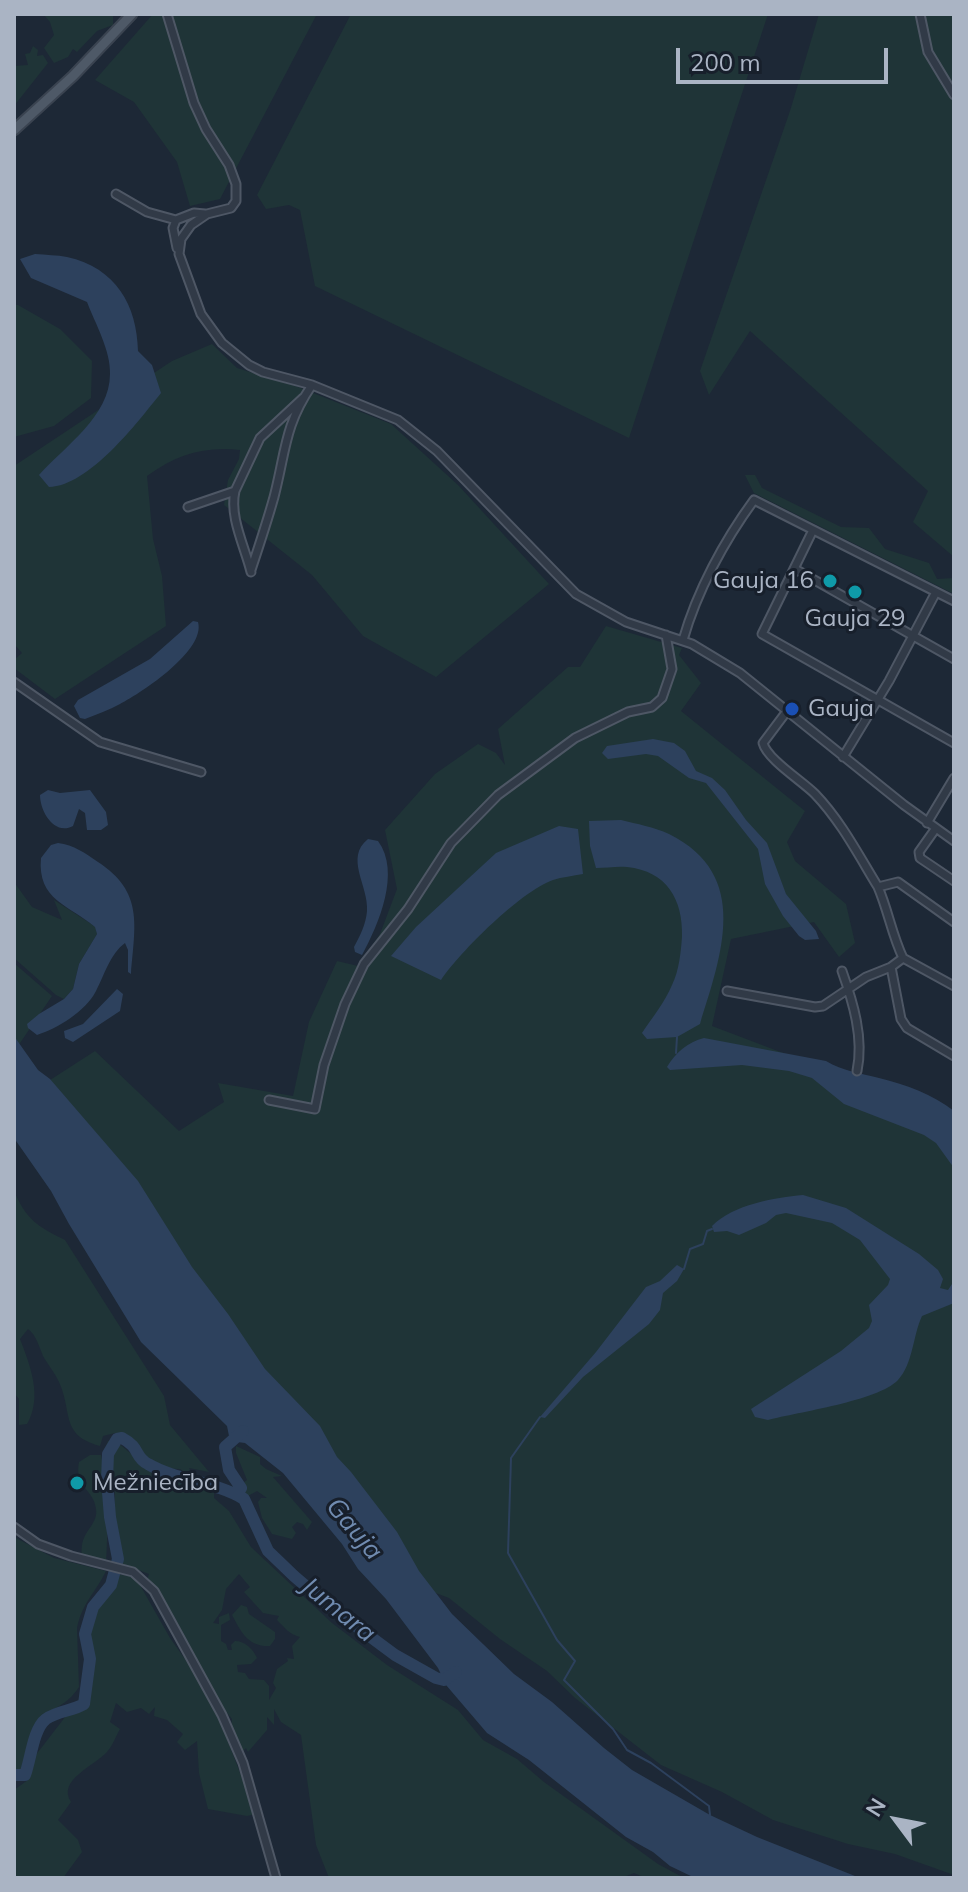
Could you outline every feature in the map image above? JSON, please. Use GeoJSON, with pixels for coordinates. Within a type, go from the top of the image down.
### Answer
{"type":"FeatureCollection","features":[{"type":"Feature","properties":{"kind":"main road"},"geometry":{"type":"LineString","coordinates":[[14,130],[73,76],[132,14]]}},
{"type":"Feature","properties":{"kind":"street"},"geometry":{"type":"LineString","coordinates":[[116,194],[147,212],[176,220],[194,213],[207,214],[231,208],[236,201],[236,184],[229,165],[194,103],[167,14]]}},
{"type":"Feature","properties":{"kind":"street"},"geometry":{"type":"LineString","coordinates":[[920,14],[928,52],[954,95]]}},
{"type":"Feature","properties":{"kind":"street"},"geometry":{"type":"LineString","coordinates":[[179,254],[181,239],[191,225],[207,214]]}},
{"type":"Feature","properties":{"kind":"street"},"geometry":{"type":"LineString","coordinates":[[176,220],[173,228],[179,254],[201,314],[212,333],[249,365],[384,413],[412,429],[576,594],[626,622],[683,640],[740,673],[927,823],[954,841]]}},
{"type":"Feature","properties":{"kind":"street"},"geometry":{"type":"LineString","coordinates":[[303,398],[260,438],[235,491],[235,512],[251,572],[274,497],[288,429],[312,385]]}},
{"type":"Feature","properties":{"kind":"street"},"geometry":{"type":"LineString","coordinates":[[188,507],[235,491]]}},
{"type":"Feature","properties":{"kind":"street"},"geometry":{"type":"LineString","coordinates":[[683,640],[697,600],[717,560],[754,500],[954,601]]}},
{"type":"Feature","properties":{"kind":"street"},"geometry":{"type":"LineString","coordinates":[[813,530],[762,634],[954,743]]}},
{"type":"Feature","properties":{"kind":"street"},"geometry":{"type":"LineString","coordinates":[[795,569],[954,659]]}},
{"type":"Feature","properties":{"kind":"street"},"geometry":{"type":"LineString","coordinates":[[843,757],[878,700],[936,592]]}},
{"type":"Feature","properties":{"kind":"street"},"geometry":{"type":"LineString","coordinates":[[269,1100],[315,1109],[324,1065],[345,1004],[364,964],[408,909],[451,843],[498,795],[575,738],[628,712],[652,707],[662,698],[672,669],[666,635]]}},
{"type":"Feature","properties":{"kind":"street"},"geometry":{"type":"LineString","coordinates":[[14,682],[100,742],[201,772]]}},
{"type":"Feature","properties":{"kind":"street"},"geometry":{"type":"LineString","coordinates":[[787,711],[763,743],[765,752],[825,806],[878,887],[903,958],[954,986]]}},
{"type":"Feature","properties":{"kind":"street"},"geometry":{"type":"LineString","coordinates":[[927,823],[954,778]]}},
{"type":"Feature","properties":{"kind":"street"},"geometry":{"type":"LineString","coordinates":[[954,786],[949,795],[954,800]]}},
{"type":"Feature","properties":{"kind":"street"},"geometry":{"type":"LineString","coordinates":[[936,828],[919,852],[920,858],[954,881]]}},
{"type":"Feature","properties":{"kind":"street"},"geometry":{"type":"LineString","coordinates":[[878,887],[898,882],[954,922]]}},
{"type":"Feature","properties":{"kind":"street"},"geometry":{"type":"LineString","coordinates":[[727,991],[823,1006],[848,988],[903,958]]}},
{"type":"Feature","properties":{"kind":"street"},"geometry":{"type":"LineString","coordinates":[[891,967],[901,1019],[907,1028],[954,1056]]}},
{"type":"Feature","properties":{"kind":"street"},"geometry":{"type":"LineString","coordinates":[[842,971],[854,1004],[861,1054],[857,1071]]}},
{"type":"Feature","properties":{"kind":"street"},"geometry":{"type":"LineString","coordinates":[[14,1527],[38,1544],[133,1572],[154,1591],[222,1715],[243,1763],[276,1878]]}},
{"type":"Feature","properties":{"kind":"green space"},"geometry":{"type":"Polygon","coordinates":[[[43,14],[113,14],[113,25],[97,31],[77,52],[73,49],[68,57],[54,63],[44,48],[54,35],[50,22],[43,14]]]}},
{"type":"Feature","properties":{"kind":"green space"},"geometry":{"type":"Polygon","coordinates":[[[153,14],[317,14],[220,199],[190,206],[177,162],[134,102],[95,80],[153,14]]]}},
{"type":"Feature","properties":{"kind":"green space"},"geometry":{"type":"Polygon","coordinates":[[[351,14],[768,14],[629,438],[315,286],[300,210],[289,205],[266,209],[257,195],[351,14]]]}},
{"type":"Feature","properties":{"kind":"green space"},"geometry":{"type":"Polygon","coordinates":[[[819,14],[954,14],[954,557],[913,522],[928,491],[750,331],[709,395],[700,371],[790,111],[819,14]]]}},
{"type":"Feature","properties":{"kind":"green space"},"geometry":{"type":"Polygon","coordinates":[[[33,46],[38,50],[37,56],[43,55],[48,63],[14,106],[14,66],[28,65],[25,54],[30,53],[33,46]]]}},
{"type":"Feature","properties":{"kind":"green space"},"geometry":{"type":"Polygon","coordinates":[[[14,305],[60,329],[92,361],[91,398],[54,426],[14,437],[14,305]]]}},
{"type":"Feature","properties":{"kind":"green space"},"geometry":{"type":"Polygon","coordinates":[[[212,344],[237,368],[298,387],[391,424],[458,485],[549,584],[436,677],[363,636],[312,575],[224,505],[228,480],[239,459],[240,450],[202,451],[180,457],[147,476],[166,626],[55,699],[14,668],[14,660],[22,653],[14,644],[14,466],[172,361],[212,344]]]}},
{"type":"Feature","properties":{"kind":"green space"},"geometry":{"type":"Polygon","coordinates":[[[745,475],[755,475],[762,488],[841,527],[869,528],[885,549],[929,563],[937,579],[954,578],[954,594],[754,493],[745,475]]]}},
{"type":"Feature","properties":{"kind":"green space"},"geometry":{"type":"Polygon","coordinates":[[[606,626],[682,648],[679,655],[701,683],[681,711],[805,811],[787,842],[795,861],[846,904],[855,943],[839,957],[814,922],[731,939],[712,1026],[907,1100],[954,1143],[954,1875],[895,1854],[848,1844],[773,1820],[722,1792],[661,1765],[575,1698],[547,1671],[500,1639],[449,1598],[428,1590],[47,1082],[95,1051],[179,1131],[224,1102],[218,1083],[293,1096],[309,1022],[337,961],[358,966],[380,934],[397,889],[385,830],[435,774],[478,744],[496,753],[505,765],[498,729],[568,667],[580,667],[606,626]]]}},
{"type":"Feature","properties":{"kind":"green space"},"geometry":{"type":"Polygon","coordinates":[[[14,882],[32,907],[62,920],[54,900],[96,927],[97,934],[79,964],[73,989],[64,999],[14,958],[14,882]]]}},
{"type":"Feature","properties":{"kind":"green space"},"geometry":{"type":"Polygon","coordinates":[[[14,963],[52,996],[16,1049],[14,1046],[14,963]]]}},
{"type":"Feature","properties":{"kind":"green space"},"geometry":{"type":"Polygon","coordinates":[[[14,1191],[23,1209],[34,1221],[65,1240],[164,1396],[170,1425],[209,1472],[189,1468],[195,1480],[180,1469],[158,1465],[115,1433],[103,1436],[100,1446],[79,1436],[70,1422],[59,1382],[28,1329],[20,1339],[33,1381],[34,1403],[27,1424],[19,1425],[19,1399],[14,1393],[14,1191]]]}},
{"type":"Feature","properties":{"kind":"green space"},"geometry":{"type":"Polygon","coordinates":[[[113,1440],[159,1473],[178,1475],[188,1484],[214,1492],[214,1498],[229,1511],[251,1547],[332,1623],[387,1665],[458,1710],[483,1740],[517,1759],[658,1864],[684,1878],[646,1878],[634,1873],[621,1878],[329,1878],[316,1845],[301,1735],[281,1722],[274,1709],[274,1725],[267,1717],[267,1730],[248,1752],[246,1748],[241,1753],[231,1729],[232,1719],[209,1686],[171,1614],[147,1580],[149,1574],[112,1566],[115,1493],[106,1446],[108,1441],[113,1440]],[[239,1574],[226,1589],[222,1610],[213,1623],[219,1624],[219,1617],[229,1613],[230,1620],[221,1625],[221,1641],[228,1650],[232,1650],[231,1645],[235,1641],[239,1641],[253,1652],[257,1658],[251,1664],[237,1665],[238,1672],[245,1673],[249,1679],[264,1680],[269,1686],[269,1700],[276,1688],[273,1683],[277,1669],[288,1661],[287,1658],[294,1659],[292,1646],[300,1637],[277,1620],[279,1616],[263,1613],[244,1592],[250,1587],[239,1574]]]}},
{"type":"Feature","properties":{"kind":"green space"},"geometry":{"type":"Polygon","coordinates":[[[236,1446],[260,1457],[260,1464],[282,1476],[273,1477],[312,1522],[307,1530],[297,1522],[292,1527],[296,1533],[292,1539],[272,1534],[262,1518],[258,1502],[261,1498],[267,1498],[257,1491],[248,1496],[242,1495],[240,1485],[247,1480],[236,1446]]]}},
{"type":"Feature","properties":{"kind":"green space"},"geometry":{"type":"Polygon","coordinates":[[[90,1455],[101,1455],[109,1494],[106,1564],[81,1558],[83,1540],[96,1513],[92,1497],[79,1478],[78,1471],[79,1462],[90,1455]]]}},
{"type":"Feature","properties":{"kind":"green space"},"geometry":{"type":"Polygon","coordinates":[[[14,1537],[54,1558],[106,1571],[79,1619],[79,1687],[69,1699],[39,1720],[30,1739],[22,1777],[14,1782],[14,1537]]]}},
{"type":"Feature","properties":{"kind":"green space"},"geometry":{"type":"Polygon","coordinates":[[[112,1573],[133,1577],[140,1585],[192,1669],[217,1713],[256,1814],[247,1816],[208,1809],[199,1773],[197,1741],[185,1750],[177,1742],[183,1734],[167,1720],[154,1716],[155,1707],[149,1714],[141,1708],[127,1712],[116,1703],[110,1722],[120,1729],[107,1752],[73,1780],[68,1794],[71,1802],[58,1820],[78,1840],[82,1852],[63,1878],[14,1878],[14,1790],[28,1780],[35,1756],[86,1690],[83,1628],[88,1609],[112,1573]]]}},
{"type":"Feature","properties":{"kind":"green space"},"geometry":{"type":"Polygon","coordinates":[[[241,1605],[275,1632],[270,1646],[256,1644],[242,1633],[232,1615],[241,1605]]]}},
{"type":"Feature","properties":{"kind":"water"},"geometry":{"type":"Polygon","coordinates":[[[35,254],[63,256],[84,262],[111,279],[128,304],[137,334],[138,351],[152,365],[161,393],[126,436],[96,465],[64,484],[49,487],[39,475],[94,417],[108,389],[110,365],[87,302],[31,278],[20,259],[35,254]]]}},
{"type":"Feature","properties":{"kind":"water"},"geometry":{"type":"Polygon","coordinates":[[[193,621],[198,622],[198,633],[183,657],[171,669],[120,704],[85,719],[80,718],[74,706],[78,700],[150,659],[193,621]]]}},
{"type":"Feature","properties":{"kind":"water"},"geometry":{"type":"Polygon","coordinates":[[[653,739],[674,743],[685,751],[696,771],[712,778],[725,790],[767,843],[786,894],[819,939],[805,940],[783,916],[765,884],[758,849],[706,783],[689,778],[658,756],[646,754],[608,759],[602,753],[607,746],[653,739]]]}},
{"type":"Feature","properties":{"kind":"water"},"geometry":{"type":"Polygon","coordinates":[[[48,790],[60,793],[90,790],[106,812],[108,825],[101,830],[87,830],[85,813],[79,809],[73,826],[60,828],[54,825],[45,814],[41,801],[40,795],[48,790]]]}},
{"type":"Feature","properties":{"kind":"water"},"geometry":{"type":"Polygon","coordinates":[[[621,820],[669,834],[695,851],[712,871],[721,894],[724,919],[721,945],[700,1024],[677,1037],[647,1039],[642,1033],[666,998],[678,968],[682,923],[676,899],[653,874],[623,867],[596,868],[590,846],[589,821],[621,820]]]}},
{"type":"Feature","properties":{"kind":"water"},"geometry":{"type":"Polygon","coordinates":[[[559,826],[578,829],[583,874],[553,880],[524,897],[462,954],[441,980],[391,956],[416,927],[496,853],[559,826]]]}},
{"type":"Feature","properties":{"kind":"water"},"geometry":{"type":"Polygon","coordinates":[[[368,839],[378,841],[385,854],[388,883],[381,913],[362,955],[355,952],[354,947],[367,911],[358,855],[368,839]]]}},
{"type":"Feature","properties":{"kind":"water"},"geometry":{"type":"Polygon","coordinates":[[[58,843],[89,856],[113,873],[123,885],[133,911],[131,974],[128,972],[125,943],[111,959],[85,1006],[62,1024],[37,1035],[27,1024],[64,999],[73,989],[79,964],[97,934],[95,927],[57,900],[44,883],[41,858],[51,845],[58,843]]]}},
{"type":"Feature","properties":{"kind":"water"},"geometry":{"type":"Polygon","coordinates":[[[117,989],[123,994],[120,1011],[73,1042],[65,1038],[64,1031],[83,1024],[117,989]]]}},
{"type":"Feature","properties":{"kind":"water"},"geometry":{"type":"Polygon","coordinates":[[[14,1036],[38,1070],[50,1079],[138,1181],[192,1267],[265,1369],[320,1426],[337,1457],[397,1532],[419,1571],[452,1614],[514,1674],[632,1770],[710,1815],[860,1878],[695,1878],[670,1866],[626,1837],[529,1760],[487,1733],[446,1685],[438,1668],[386,1599],[358,1569],[342,1544],[283,1473],[245,1443],[230,1441],[227,1426],[141,1342],[51,1191],[14,1138],[14,1036]]]}},
{"type":"Feature","properties":{"kind":"water"},"geometry":{"type":"Polygon","coordinates":[[[704,1038],[826,1061],[928,1095],[954,1111],[954,1168],[936,1143],[924,1135],[844,1104],[812,1078],[789,1071],[742,1065],[670,1070],[667,1067],[682,1049],[704,1038]]]}},
{"type":"Feature","properties":{"kind":"water"},"geometry":{"type":"Polygon","coordinates":[[[803,1195],[846,1208],[919,1254],[938,1270],[943,1279],[940,1288],[948,1290],[954,1281],[954,1303],[922,1316],[907,1366],[898,1380],[888,1387],[856,1400],[768,1420],[755,1417],[751,1409],[841,1351],[869,1328],[872,1321],[869,1305],[890,1279],[860,1240],[832,1223],[786,1213],[776,1215],[739,1235],[727,1231],[714,1232],[712,1226],[721,1218],[743,1207],[803,1195]]]}},
{"type":"Feature","properties":{"kind":"water"},"geometry":{"type":"Polygon","coordinates":[[[677,1265],[684,1269],[677,1281],[663,1293],[660,1310],[649,1324],[583,1377],[545,1418],[540,1417],[646,1287],[660,1281],[677,1265]]]}},
{"type":"Feature","properties":{"kind":"waterway"},"geometry":{"type":"LineString","coordinates":[[676,1053],[677,1037]]}},
{"type":"Feature","properties":{"kind":"waterway"},"geometry":{"type":"LineString","coordinates":[[684,1269],[690,1249],[703,1244],[707,1231],[712,1229]]}},
{"type":"Feature","properties":{"kind":"waterway"},"geometry":{"type":"LineString","coordinates":[[540,1417],[511,1458],[508,1553],[557,1640],[575,1661],[564,1680],[613,1729],[627,1750],[651,1763],[709,1806],[710,1815]]}},
{"type":"Feature","properties":{"kind":"waterway","name":"Jumara"},"geometry":{"type":"LineString","coordinates":[[237,1495],[241,1488],[229,1470],[225,1447],[243,1431]]}},
{"type":"Feature","properties":{"kind":"waterway","name":"Jumara"},"geometry":{"type":"LineString","coordinates":[[14,1775],[25,1775],[35,1737],[46,1719],[84,1704],[90,1659],[85,1634],[93,1607],[111,1585],[118,1559],[107,1480],[108,1454],[117,1439],[128,1442],[144,1461],[159,1470],[220,1488],[244,1499],[268,1551],[329,1606],[395,1655],[436,1678],[444,1680],[456,1672]]}},
{"type":"Feature","properties":{"kind":"place","name":"Gauja 16"},"geometry":{"type":"Point","coordinates":[830,581]}},
{"type":"Feature","properties":{"kind":"place","name":"Gauja 29"},"geometry":{"type":"Point","coordinates":[855,592]}},
{"type":"Feature","properties":{"kind":"place","name":"Gauja"},"geometry":{"type":"Point","coordinates":[792,709]}},
{"type":"Feature","properties":{"kind":"place","name":"Mežniecība"},"geometry":{"type":"Point","coordinates":[77,1483]}}]}
